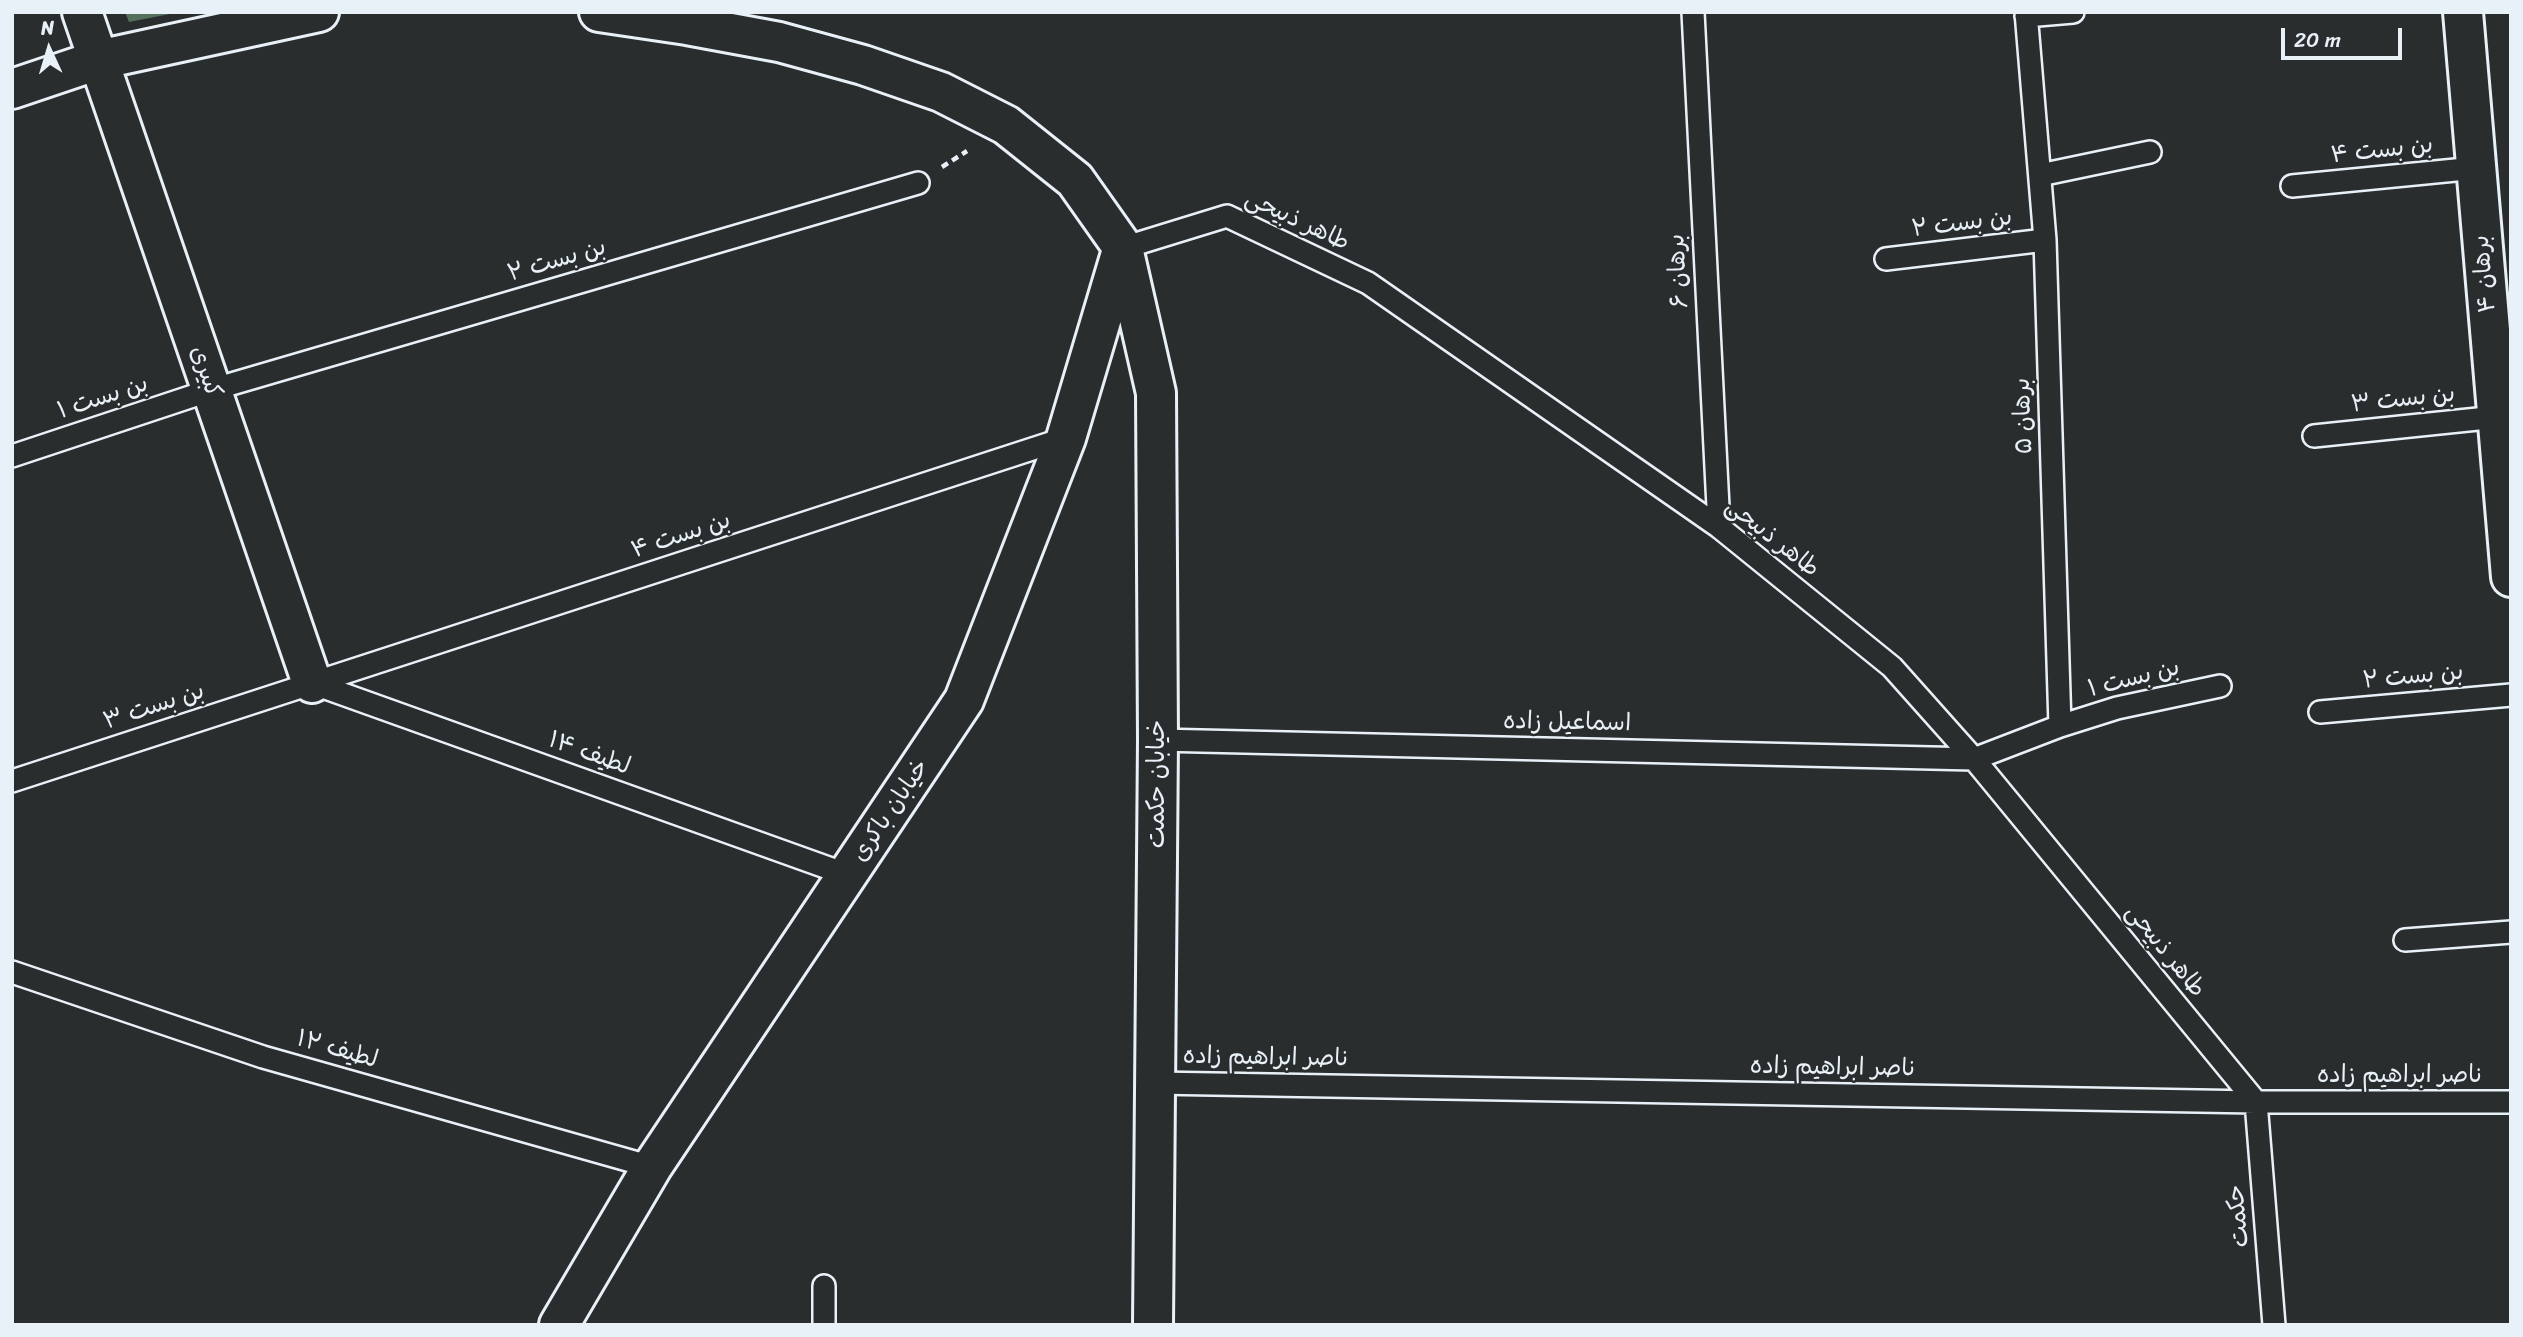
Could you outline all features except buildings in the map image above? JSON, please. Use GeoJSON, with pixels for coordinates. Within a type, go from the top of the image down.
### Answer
{"type":"FeatureCollection","features":[{"type":"Feature","properties":{"kind":"street","name":"کبیری"},"geometry":{"type":"LineString","coordinates":[[82,12],[312,683]]}},
{"type":"Feature","properties":{"kind":"street"},"geometry":{"type":"LineString","coordinates":[[12,89],[98,60],[319,12]]}},
{"type":"Feature","properties":{"kind":"street"},"geometry":{"type":"LineString","coordinates":[[599,12],[779,42],[863,65],[941,92],[1006,125],[1075,180],[1123,248]]}},
{"type":"Feature","properties":{"kind":"street","name":"برهان ۴"},"geometry":{"type":"LineString","coordinates":[[2463,12],[2511,577]]}},
{"type":"Feature","properties":{"kind":"street","name":"خیابان باکری"},"geometry":{"type":"LineString","coordinates":[[559,1325],[652,1167],[964,700],[1066,438],[1123,248]]}},
{"type":"Feature","properties":{"kind":"street","name":"خیابان حکمت"},"geometry":{"type":"LineString","coordinates":[[1123,248],[1156,393],[1158,740],[1153,1325]]}},
{"type":"Feature","properties":{"kind":"lane","name":"برهان ۶"},"geometry":{"type":"LineString","coordinates":[[1693,12],[1718,527]]}},
{"type":"Feature","properties":{"kind":"lane"},"geometry":{"type":"LineString","coordinates":[[2026,14],[2073,12]]}},
{"type":"Feature","properties":{"kind":"lane","name":"برهان ۵"},"geometry":{"type":"LineString","coordinates":[[2026,14],[2045,240],[2060,726]]}},
{"type":"Feature","properties":{"kind":"lane"},"geometry":{"type":"LineString","coordinates":[[2040,175],[2150,152]]}},
{"type":"Feature","properties":{"kind":"lane","name":"بن بست ۴"},"geometry":{"type":"LineString","coordinates":[[2292,186],[2476,168]]}},
{"type":"Feature","properties":{"kind":"lane","name":"بن بست ۲"},"geometry":{"type":"LineString","coordinates":[[211,390],[918,183]]}},
{"type":"Feature","properties":{"kind":"lane","name":"طاهر ذبیحی"},"geometry":{"type":"LineString","coordinates":[[1123,248],[1227,216],[1368,283],[1718,527],[1892,667],[1974,759],[2256,1102]]}},
{"type":"Feature","properties":{"kind":"lane","name":"بن بست ۲"},"geometry":{"type":"LineString","coordinates":[[1886,259],[2045,240]]}},
{"type":"Feature","properties":{"kind":"lane","name":"بن بست ۱"},"geometry":{"type":"LineString","coordinates":[[12,456],[211,390]]}},
{"type":"Feature","properties":{"kind":"lane","name":"بن بست ۳"},"geometry":{"type":"LineString","coordinates":[[2314,436],[2497,417]]}},
{"type":"Feature","properties":{"kind":"lane","name":"بن بست ۴"},"geometry":{"type":"LineString","coordinates":[[312,683],[1066,438]]}},
{"type":"Feature","properties":{"kind":"lane","name":"بن بست ۳"},"geometry":{"type":"LineString","coordinates":[[12,781],[312,683]]}},
{"type":"Feature","properties":{"kind":"lane","name":"لطیف ۱۴"},"geometry":{"type":"LineString","coordinates":[[312,683],[848,875]]}},
{"type":"Feature","properties":{"kind":"lane","name":"بن بست ۱"},"geometry":{"type":"LineString","coordinates":[[2060,726],[2117,708],[2220,686]]}},
{"type":"Feature","properties":{"kind":"lane","name":"بن بست ۲"},"geometry":{"type":"LineString","coordinates":[[2319,712],[2511,695]]}},
{"type":"Feature","properties":{"kind":"lane"},"geometry":{"type":"LineString","coordinates":[[1974,759],[2060,726]]}},
{"type":"Feature","properties":{"kind":"lane","name":"اسماعیل زاده"},"geometry":{"type":"LineString","coordinates":[[1158,740],[1974,759]]}},
{"type":"Feature","properties":{"kind":"lane"},"geometry":{"type":"LineString","coordinates":[[2405,940],[2511,932]]}},
{"type":"Feature","properties":{"kind":"lane","name":"لطیف ۱۲"},"geometry":{"type":"LineString","coordinates":[[12,972],[263,1057],[652,1167]]}},
{"type":"Feature","properties":{"kind":"lane","name":"ناصر ابراهیم زاده"},"geometry":{"type":"LineString","coordinates":[[1155,1083],[2256,1102],[2511,1102]]}},
{"type":"Feature","properties":{"kind":"lane","name":"حکمت"},"geometry":{"type":"LineString","coordinates":[[2256,1102],[2274,1325]]}},
{"type":"Feature","properties":{"kind":"lane"},"geometry":{"type":"LineString","coordinates":[[824,1286],[824,1325]]}},
{"type":"Feature","properties":{"kind":"path"},"geometry":{"type":"LineString","coordinates":[[918,183],[1006,125]]}},
{"type":"Feature","properties":{"kind":"green space"},"geometry":{"type":"Polygon","coordinates":[[[125,12],[180,12],[129,22],[125,12]]]}}]}
